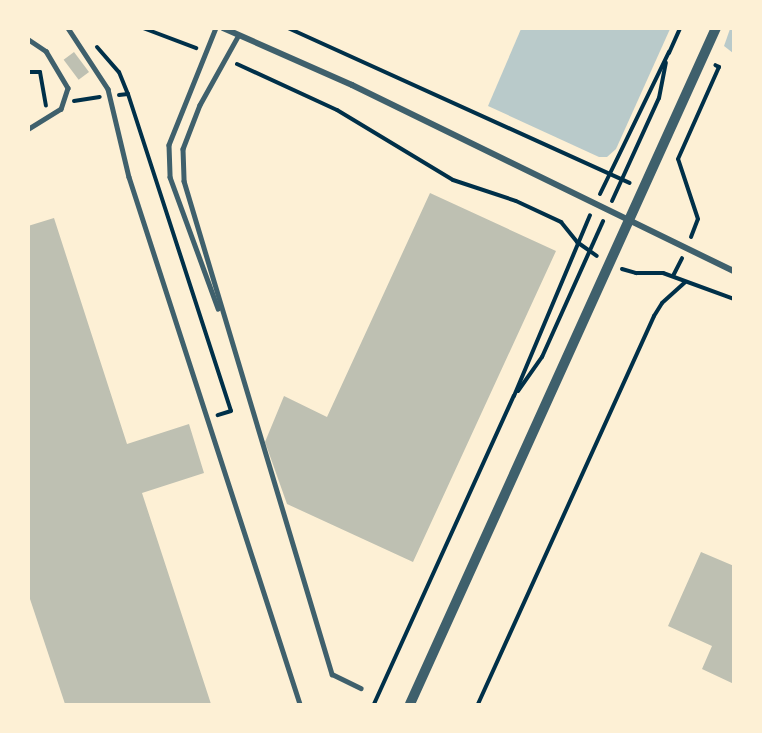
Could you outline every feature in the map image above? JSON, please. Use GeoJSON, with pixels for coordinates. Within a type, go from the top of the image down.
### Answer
{"type":"FeatureCollection","features":[{"type":"Feature","properties":{"kind":"street"},"geometry":{"type":"LineString","coordinates":[[223,28],[352,85],[734,271]]}},
{"type":"Feature","properties":{"kind":"street"},"geometry":{"type":"LineString","coordinates":[[410,705],[716,28]]}},
{"type":"Feature","properties":{"kind":"lane"},"geometry":{"type":"LineString","coordinates":[[68,28],[108,89],[129,177],[300,705]]}},
{"type":"Feature","properties":{"kind":"lane"},"geometry":{"type":"LineString","coordinates":[[216,28],[169,145],[170,177],[232,347]]}},
{"type":"Feature","properties":{"kind":"lane"},"geometry":{"type":"LineString","coordinates":[[239,35],[200,105],[183,149],[184,182],[332,674],[361,688]]}},
{"type":"Feature","properties":{"kind":"lane"},"geometry":{"type":"LineString","coordinates":[[28,39],[46,51],[68,88],[61,110],[28,130]]}},
{"type":"Feature","properties":{"kind":"path"},"geometry":{"type":"LineString","coordinates":[[143,28],[207,52]]}},
{"type":"Feature","properties":{"kind":"path"},"geometry":{"type":"LineString","coordinates":[[288,28],[644,190]]}},
{"type":"Feature","properties":{"kind":"path"},"geometry":{"type":"LineString","coordinates":[[374,705],[514,396],[572,262],[577,242],[680,28]]}},
{"type":"Feature","properties":{"kind":"path"},"geometry":{"type":"LineString","coordinates":[[91,43],[111,62],[128,93]]}},
{"type":"Feature","properties":{"kind":"path"},"geometry":{"type":"LineString","coordinates":[[514,396],[542,357],[659,98],[669,52]]}},
{"type":"Feature","properties":{"kind":"path"},"geometry":{"type":"LineString","coordinates":[[226,59],[337,110],[453,180],[484,188],[561,222],[577,242],[589,252],[610,263],[630,272],[654,271],[673,276],[734,299]]}},
{"type":"Feature","properties":{"kind":"path"},"geometry":{"type":"LineString","coordinates":[[673,276],[698,219],[678,159],[719,66],[702,59]]}},
{"type":"Feature","properties":{"kind":"path"},"geometry":{"type":"LineString","coordinates":[[478,705],[654,316],[662,303],[686,281]]}},
{"type":"Feature","properties":{"kind":"shaded area"},"geometry":{"type":"Polygon","coordinates":[[[521,29],[670,29],[616,149],[607,157],[599,157],[488,106],[521,29]]]}},
{"type":"Feature","properties":{"kind":"shaded area"},"geometry":{"type":"Polygon","coordinates":[[[730,29],[733,29],[733,53],[724,46],[730,29]]]}},
{"type":"Feature","properties":{"kind":"building"},"geometry":{"type":"Polygon","coordinates":[[[74,52],[89,72],[79,80],[64,60],[74,52]]]}},
{"type":"Feature","properties":{"kind":"building"},"geometry":{"type":"Polygon","coordinates":[[[430,193],[556,251],[413,562],[287,504],[265,442],[284,396],[327,417],[430,193]]]}},
{"type":"Feature","properties":{"kind":"building"},"geometry":{"type":"Polygon","coordinates":[[[54,218],[127,444],[189,424],[204,473],[142,493],[211,704],[65,704],[28,593],[28,226],[54,218]]]}},
{"type":"Feature","properties":{"kind":"building"},"geometry":{"type":"Polygon","coordinates":[[[701,552],[734,566],[734,684],[702,669],[712,646],[668,626],[701,552]]]}}]}
